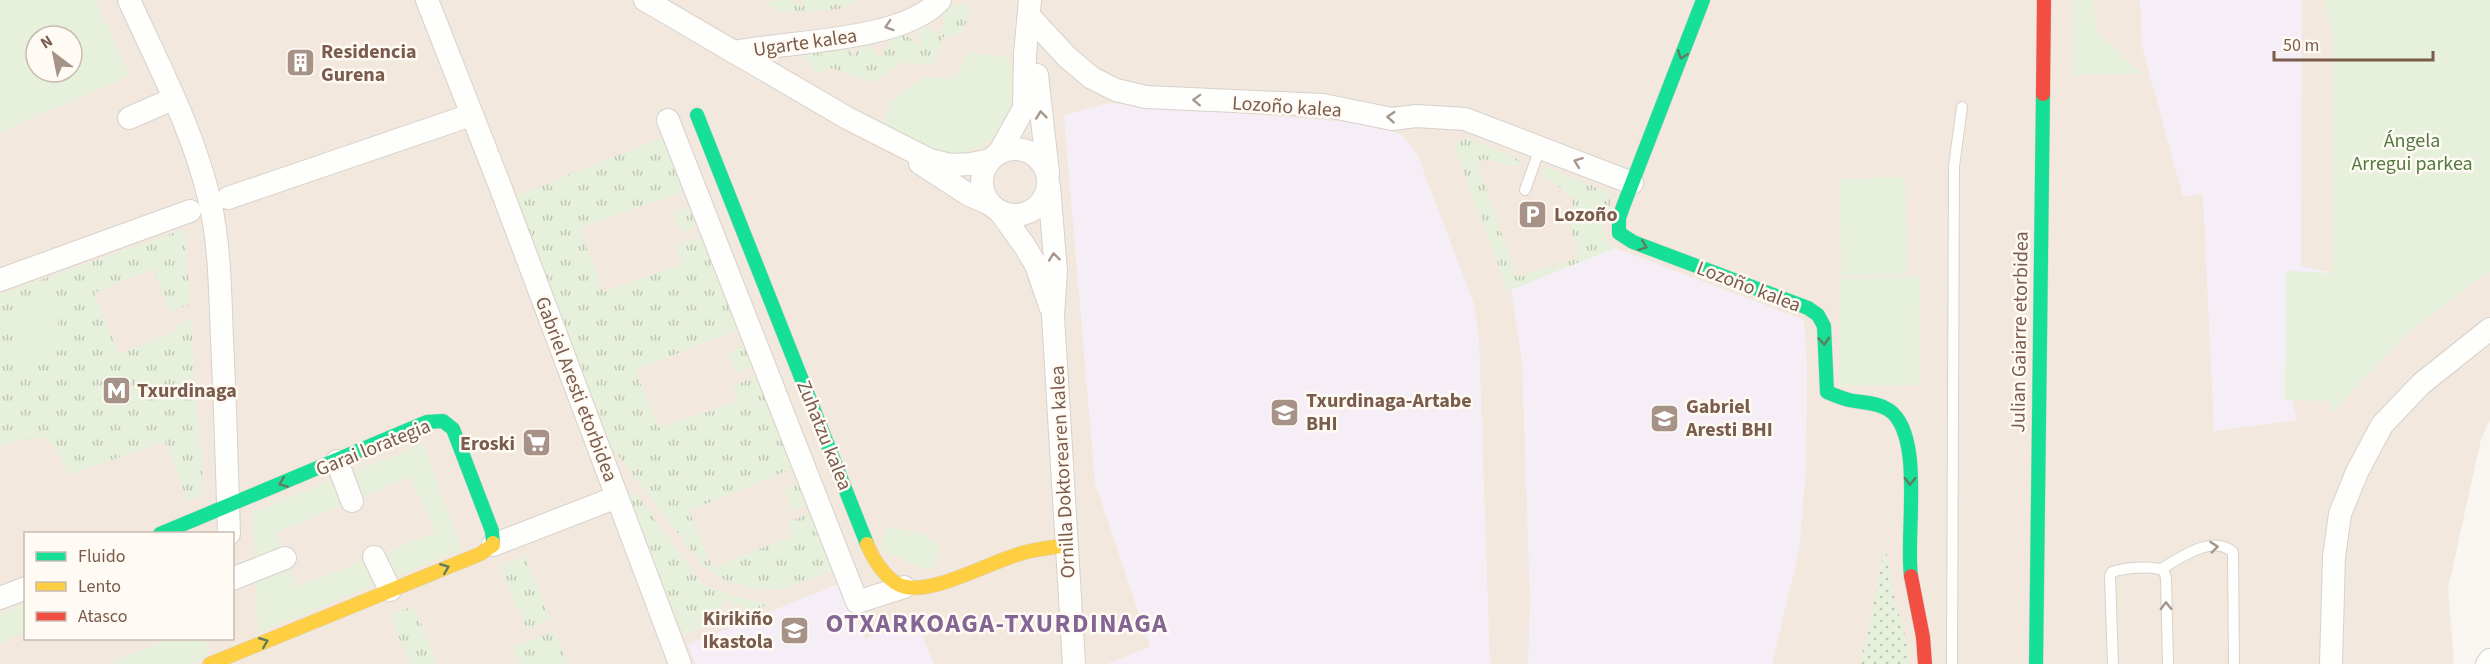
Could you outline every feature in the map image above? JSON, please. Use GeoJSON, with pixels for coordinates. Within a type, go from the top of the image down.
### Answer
{"type":"FeatureCollection","features":[{"type":"Feature","properties":{"kind":"street"},"geometry":{"type":"LineString","coordinates":[[129,0],[200,165],[210,204],[216,240],[229,532]]}},
{"type":"Feature","properties":{"kind":"street","name":"Gabriel Aresti etorbidea"},"geometry":{"type":"LineString","coordinates":[[427,0],[680,664]]}},
{"type":"Feature","properties":{"kind":"street"},"geometry":{"type":"LineString","coordinates":[[645,0],[849,119],[969,195],[994,208],[1018,216],[1035,209],[1046,195],[1048,180],[1040,160],[1028,152],[1014,149],[971,164],[950,165],[930,160],[849,119]]}},
{"type":"Feature","properties":{"kind":"street","name":"Ugarte kalea"},"geometry":{"type":"LineString","coordinates":[[734,52],[763,46],[829,41],[871,32],[911,19],[932,8],[940,0]]}},
{"type":"Feature","properties":{"kind":"street","name":"Lozoño kalea"},"geometry":{"type":"LineString","coordinates":[[1703,0],[1619,218],[1619,233],[1633,242],[1808,308],[1818,315],[1824,326],[1827,392],[1844,399],[1884,405],[1901,424],[1910,451],[1909,562],[1925,649],[1925,664]]}},
{"type":"Feature","properties":{"kind":"street","name":"Julian Gaiarre etorbidea"},"geometry":{"type":"LineString","coordinates":[[2036,664],[2044,0]]}},
{"type":"Feature","properties":{"kind":"street"},"geometry":{"type":"LineString","coordinates":[[994,208],[982,181],[983,174],[1024,108],[1025,54],[1030,8]]}},
{"type":"Feature","properties":{"kind":"street","name":"Lozoño kalea"},"geometry":{"type":"LineString","coordinates":[[1030,8],[1067,57],[1092,78],[1116,90],[1146,97],[1323,105],[1392,119],[1416,116],[1466,119],[1632,183]]}},
{"type":"Feature","properties":{"kind":"street","name":"Ornilla Doktorearen kalea"},"geometry":{"type":"LineString","coordinates":[[1030,8],[1056,271],[1053,316],[1074,664]]}},
{"type":"Feature","properties":{"kind":"street"},"geometry":{"type":"LineString","coordinates":[[129,118],[173,99]]}},
{"type":"Feature","properties":{"kind":"street"},"geometry":{"type":"LineString","coordinates":[[228,198],[471,115]]}},
{"type":"Feature","properties":{"kind":"street","name":"Zuhatzu kalea"},"geometry":{"type":"LineString","coordinates":[[698,115],[871,555],[887,575],[904,587]]}},
{"type":"Feature","properties":{"kind":"street","name":"Zuhatzu kalea"},"geometry":{"type":"LineString","coordinates":[[668,120],[857,602],[904,587]]}},
{"type":"Feature","properties":{"kind":"street","name":"Ornilla Doktorearen kalea"},"geometry":{"type":"LineString","coordinates":[[994,208],[1024,245],[1036,265],[1053,316]]}},
{"type":"Feature","properties":{"kind":"street"},"geometry":{"type":"LineString","coordinates":[[0,280],[190,211]]}},
{"type":"Feature","properties":{"kind":"street"},"geometry":{"type":"LineString","coordinates":[[2331,664],[2334,557],[2340,514],[2357,472],[2382,425],[2421,384],[2490,329]]}},
{"type":"Feature","properties":{"kind":"street","name":"Garai lorategia"},"geometry":{"type":"LineString","coordinates":[[165,532],[427,422],[443,421],[453,429],[492,531],[493,545]]}},
{"type":"Feature","properties":{"kind":"street"},"geometry":{"type":"LineString","coordinates":[[337,461],[352,501]]}},
{"type":"Feature","properties":{"kind":"street"},"geometry":{"type":"LineString","coordinates":[[210,664],[233,652],[480,554],[493,545],[617,497]]}},
{"type":"Feature","properties":{"kind":"street"},"geometry":{"type":"LineString","coordinates":[[904,587],[925,588],[1025,552],[1067,545]]}},
{"type":"Feature","properties":{"kind":"street"},"geometry":{"type":"LineString","coordinates":[[374,557],[390,590]]}},
{"type":"Feature","properties":{"kind":"street"},"geometry":{"type":"LineString","coordinates":[[234,578],[285,558]]}},
{"type":"Feature","properties":{"kind":"street"},"geometry":{"type":"LineString","coordinates":[[0,598],[24,589]]}},
{"type":"Feature","properties":{"kind":"lane"},"geometry":{"type":"LineString","coordinates":[[1952,664],[1954,166],[1962,107]]}},
{"type":"Feature","properties":{"kind":"lane"},"geometry":{"type":"LineString","coordinates":[[1525,190],[1540,148]]}},
{"type":"Feature","properties":{"kind":"lane"},"geometry":{"type":"LineString","coordinates":[[2113,664],[2110,582],[2112,572],[2121,568],[2161,569],[2194,550],[2221,545],[2233,552],[2234,664]]}},
{"type":"Feature","properties":{"kind":"lane"},"geometry":{"type":"LineString","coordinates":[[2161,569],[2166,578],[2168,664]]}},
{"type":"Feature","properties":{"kind":"shaded area"},"geometry":{"type":"Polygon","coordinates":[[[0,0],[2490,0],[2490,420],[2481,439],[2448,589],[2454,664],[0,664],[0,0]]]}},
{"type":"Feature","properties":{"kind":"shaded area"},"geometry":{"type":"Polygon","coordinates":[[[2140,0],[2302,0],[2301,266],[2333,273],[2290,392],[2297,420],[2214,431],[2203,194],[2183,197],[2142,46],[2140,0]]]}},
{"type":"Feature","properties":{"kind":"shaded area","name":"Txurdinaga-Artabe BHI"},"geometry":{"type":"Polygon","coordinates":[[[1109,103],[1373,124],[1402,135],[1418,156],[1474,304],[1479,341],[1490,664],[1107,664],[1150,647],[1095,483],[1064,115],[1109,103]]]}},
{"type":"Feature","properties":{"kind":"shaded area","name":"Gabriel Aresti BHI"},"geometry":{"type":"Polygon","coordinates":[[[1615,248],[1804,320],[1807,366],[1806,470],[1799,550],[1772,664],[1528,664],[1530,600],[1522,361],[1511,288],[1615,248]]]}},
{"type":"Feature","properties":{"kind":"shaded area","name":"Kirikiño Ikastola"},"geometry":{"type":"Polygon","coordinates":[[[843,582],[865,639],[916,621],[934,664],[696,664],[688,645],[843,582]]]}},
{"type":"Feature","properties":{"kind":"green space"},"geometry":{"type":"Polygon","coordinates":[[[0,0],[96,0],[130,76],[0,132],[0,0]]]}},
{"type":"Feature","properties":{"kind":"green space"},"geometry":{"type":"Polygon","coordinates":[[[793,0],[801,8],[804,0],[859,0],[839,9],[782,13],[764,1],[793,0]]]}},
{"type":"Feature","properties":{"kind":"green space"},"geometry":{"type":"Polygon","coordinates":[[[2073,0],[2094,0],[2096,31],[2142,74],[2073,75],[2073,0]]]}},
{"type":"Feature","properties":{"kind":"green space","name":"Ángela Arregui parkea"},"geometry":{"type":"Polygon","coordinates":[[[2323,0],[2490,0],[2490,271],[2408,333],[2331,414],[2331,401],[2285,400],[2286,271],[2333,273],[2333,32],[2323,0]]]}},
{"type":"Feature","properties":{"kind":"green space"},"geometry":{"type":"Polygon","coordinates":[[[946,4],[972,6],[962,33],[943,37],[933,64],[901,63],[872,83],[832,68],[817,74],[798,50],[818,48],[820,55],[842,45],[854,56],[864,39],[880,57],[898,30],[922,47],[915,25],[941,34],[946,4]]]}},
{"type":"Feature","properties":{"kind":"green space"},"geometry":{"type":"Polygon","coordinates":[[[967,52],[1008,57],[1012,66],[1014,83],[1011,108],[1007,119],[994,137],[974,150],[943,155],[919,146],[882,123],[890,103],[902,91],[925,77],[951,78],[960,69],[967,52]]]}},
{"type":"Feature","properties":{"kind":"green space"},"geometry":{"type":"Polygon","coordinates":[[[667,136],[689,190],[579,228],[604,292],[681,264],[675,246],[706,236],[742,328],[635,370],[659,428],[739,401],[733,386],[761,374],[796,467],[689,511],[713,568],[792,536],[787,523],[813,512],[835,570],[778,590],[760,589],[727,581],[704,567],[609,444],[512,197],[667,136]]]}},
{"type":"Feature","properties":{"kind":"green space"},"geometry":{"type":"Polygon","coordinates":[[[1464,139],[1472,139],[1521,161],[1518,167],[1483,159],[1479,168],[1517,277],[1579,258],[1571,230],[1573,197],[1542,174],[1545,167],[1608,192],[1610,206],[1603,225],[1607,240],[1615,248],[1508,291],[1454,146],[1464,139]]]}},
{"type":"Feature","properties":{"kind":"green space"},"geometry":{"type":"Polygon","coordinates":[[[1905,177],[1908,274],[1842,276],[1839,179],[1905,177]]]}},
{"type":"Feature","properties":{"kind":"green space"},"geometry":{"type":"Polygon","coordinates":[[[692,205],[700,225],[681,233],[673,213],[692,205]]]}},
{"type":"Feature","properties":{"kind":"green space"},"geometry":{"type":"Polygon","coordinates":[[[185,229],[190,304],[170,312],[153,269],[94,293],[119,354],[178,331],[176,326],[192,319],[194,383],[203,463],[201,495],[188,501],[165,441],[69,475],[56,448],[45,437],[9,442],[0,446],[0,294],[185,229]]]}},
{"type":"Feature","properties":{"kind":"green space"},"geometry":{"type":"Polygon","coordinates":[[[1920,276],[1919,385],[1840,386],[1839,279],[1920,276]]]}},
{"type":"Feature","properties":{"kind":"green space"},"geometry":{"type":"Polygon","coordinates":[[[52,302],[65,349],[22,361],[9,315],[52,302]]]}},
{"type":"Feature","properties":{"kind":"green space"},"geometry":{"type":"Polygon","coordinates":[[[747,345],[756,366],[737,373],[728,353],[747,345]]]}},
{"type":"Feature","properties":{"kind":"green space"},"geometry":{"type":"Polygon","coordinates":[[[423,444],[462,549],[258,633],[253,512],[423,444]],[[410,477],[276,533],[297,587],[436,532],[410,477]]]}},
{"type":"Feature","properties":{"kind":"green space"},"geometry":{"type":"Polygon","coordinates":[[[803,482],[811,503],[793,511],[784,490],[803,482]]]}},
{"type":"Feature","properties":{"kind":"green space"},"geometry":{"type":"Polygon","coordinates":[[[636,493],[703,585],[730,595],[769,604],[754,610],[724,600],[718,621],[684,636],[627,498],[636,493]]]}},
{"type":"Feature","properties":{"kind":"green space"},"geometry":{"type":"Polygon","coordinates":[[[888,527],[924,534],[941,547],[933,567],[927,570],[882,550],[880,545],[888,527]]]}},
{"type":"Feature","properties":{"kind":"green space"},"geometry":{"type":"Polygon","coordinates":[[[1885,544],[1893,594],[1908,645],[1908,664],[1859,664],[1869,628],[1885,544]]]}},
{"type":"Feature","properties":{"kind":"green space"},"geometry":{"type":"Polygon","coordinates":[[[525,555],[550,619],[526,629],[500,566],[525,555]]]}},
{"type":"Feature","properties":{"kind":"green space"},"geometry":{"type":"Polygon","coordinates":[[[24,603],[24,633],[0,643],[0,614],[24,603]]]}},
{"type":"Feature","properties":{"kind":"green space"},"geometry":{"type":"Polygon","coordinates":[[[414,606],[437,664],[410,664],[390,615],[414,606]]]}},
{"type":"Feature","properties":{"kind":"green space"},"geometry":{"type":"Polygon","coordinates":[[[555,631],[568,664],[520,664],[513,647],[555,631]]]}},
{"type":"Feature","properties":{"kind":"green space"},"geometry":{"type":"Polygon","coordinates":[[[167,640],[206,640],[208,657],[190,664],[107,664],[167,640]]]}},
{"type":"Feature","properties":{"kind":"traffic: fast"},"geometry":{"type":"LineString","coordinates":[[1703,0],[1624,204],[1619,218],[1619,233],[1633,242],[1808,308],[1818,315],[1824,326],[1827,392],[1849,400],[1880,405],[1889,410],[1900,423],[1907,441],[1911,487],[1911,576]]}},
{"type":"Feature","properties":{"kind":"traffic: fast"},"geometry":{"type":"LineString","coordinates":[[2036,664],[2043,94]]}},
{"type":"Feature","properties":{"kind":"traffic: fast"},"geometry":{"type":"LineString","coordinates":[[697,115],[867,544]]}},
{"type":"Feature","properties":{"kind":"traffic: fast"},"geometry":{"type":"LineString","coordinates":[[165,532],[427,422],[443,421],[453,429],[492,531],[493,543]]}},
{"type":"Feature","properties":{"kind":"traffic: slow"},"geometry":{"type":"LineString","coordinates":[[210,664],[480,554],[493,543]]}},
{"type":"Feature","properties":{"kind":"traffic: slow"},"geometry":{"type":"LineString","coordinates":[[867,544],[873,557],[887,576],[899,585],[919,588],[949,581],[1026,552],[1067,545]]}},
{"type":"Feature","properties":{"kind":"traffic: jam"},"geometry":{"type":"LineString","coordinates":[[2043,94],[2044,0]]}},
{"type":"Feature","properties":{"kind":"traffic: jam"},"geometry":{"type":"LineString","coordinates":[[1911,576],[1923,637],[1925,664]]}},
{"type":"Feature","properties":{"kind":"place","name":"Residencia Gurena"},"geometry":{"type":"Point","coordinates":[300,62]}},
{"type":"Feature","properties":{"kind":"place","name":"Lozoño"},"geometry":{"type":"Point","coordinates":[1533,214]}},
{"type":"Feature","properties":{"kind":"place","name":"Txurdinaga"},"geometry":{"type":"Point","coordinates":[116,390]}},
{"type":"Feature","properties":{"kind":"place","name":"Txurdinaga-Artabe BHI"},"geometry":{"type":"Point","coordinates":[1285,412]}},
{"type":"Feature","properties":{"kind":"place","name":"Gabriel Aresti BHI"},"geometry":{"type":"Point","coordinates":[1665,418]}},
{"type":"Feature","properties":{"kind":"place","name":"Eroski"},"geometry":{"type":"Point","coordinates":[536,443]}},
{"type":"Feature","properties":{"kind":"place","name":"Kirikiño Ikastola"},"geometry":{"type":"Point","coordinates":[794,630]}},
{"type":"Feature","properties":{"kind":"district","name":"OTXARKOAGA-TXURDINAGA"},"geometry":{"type":"Point","coordinates":[997,623]}}]}
